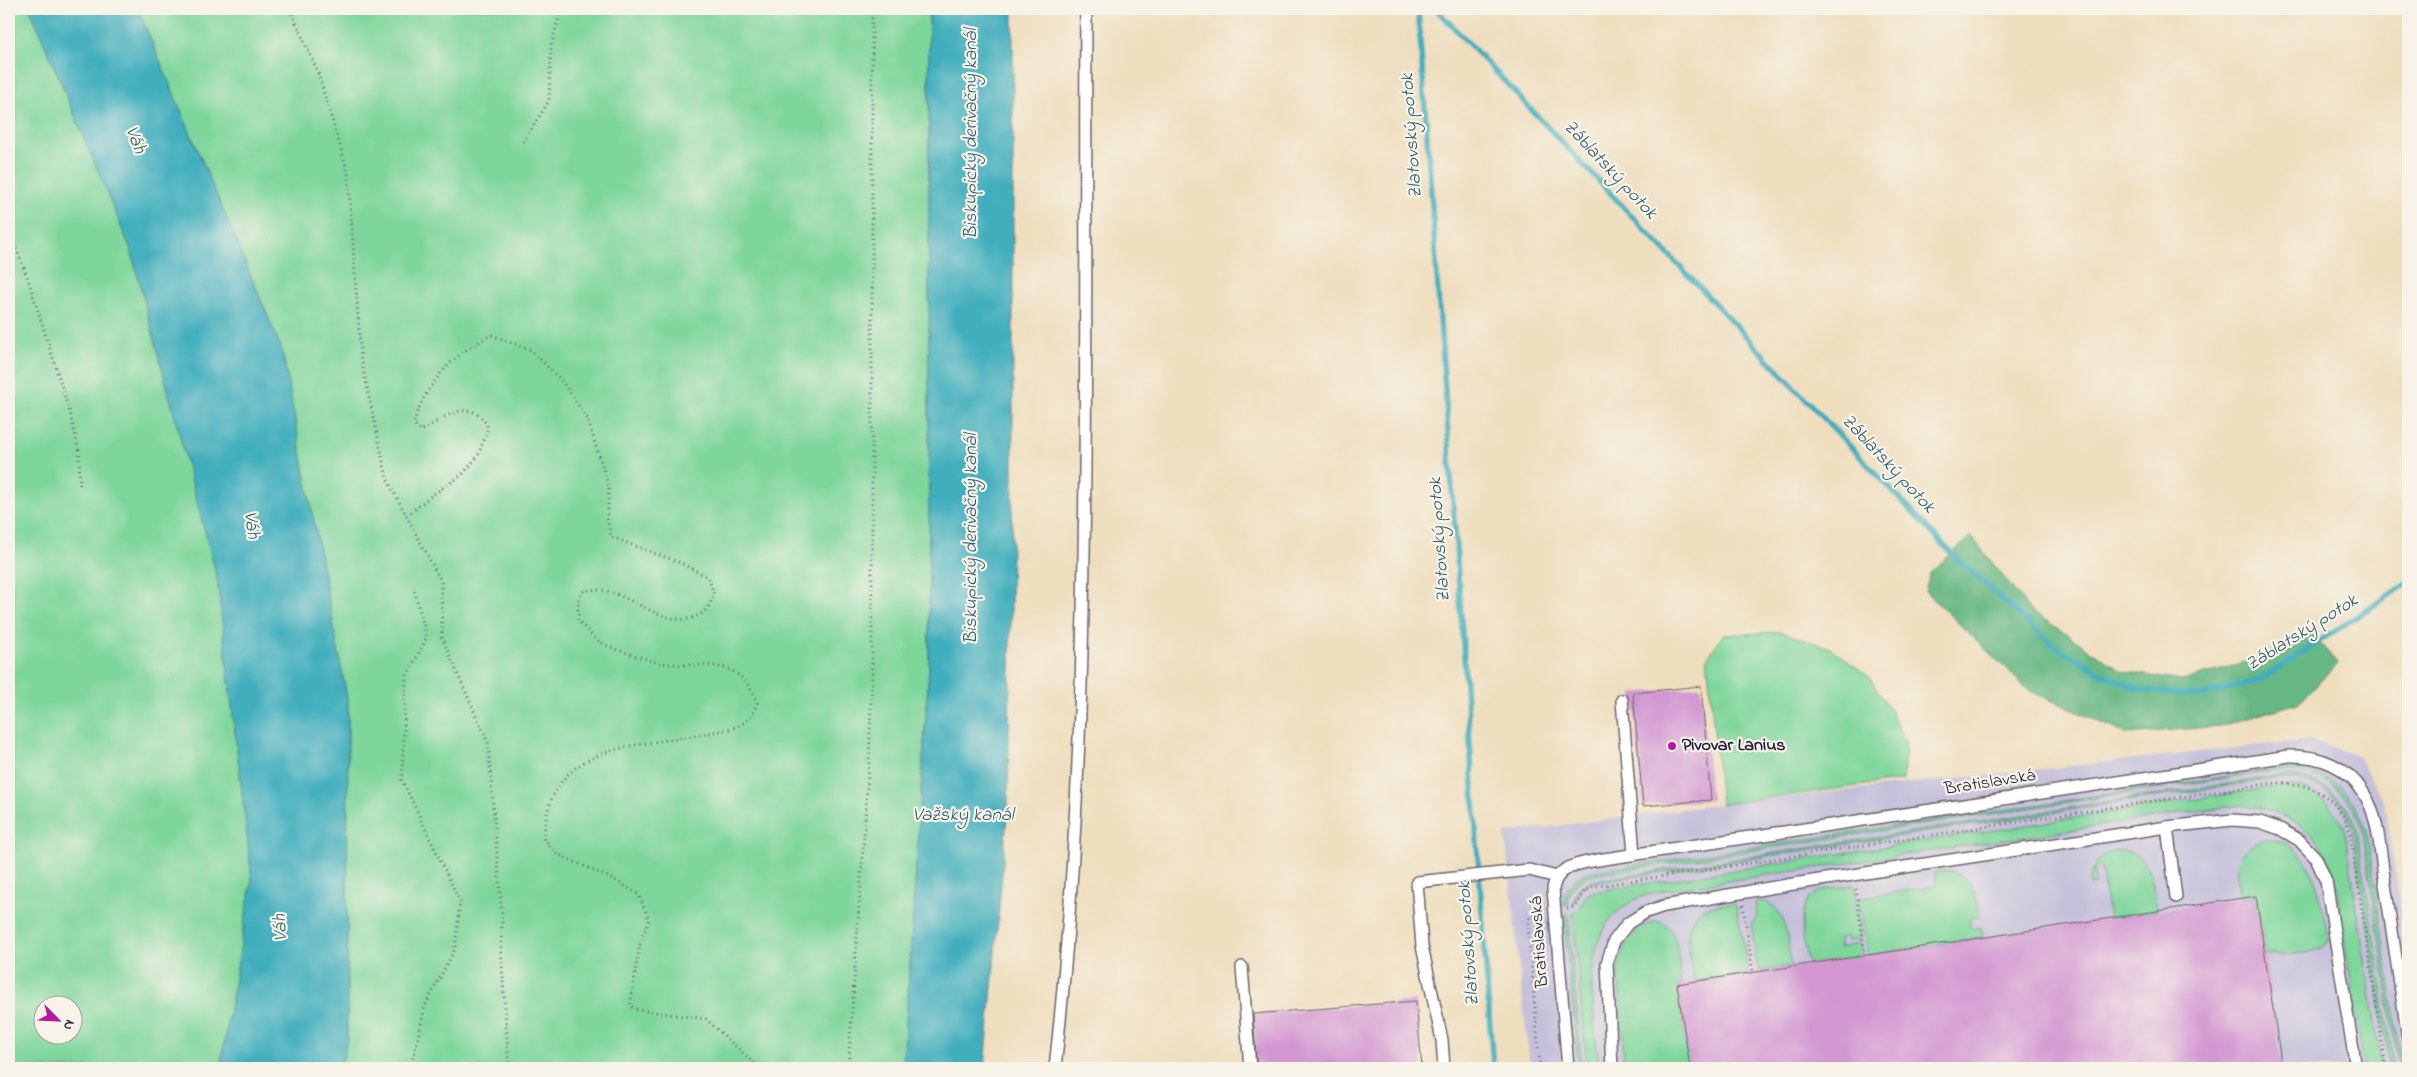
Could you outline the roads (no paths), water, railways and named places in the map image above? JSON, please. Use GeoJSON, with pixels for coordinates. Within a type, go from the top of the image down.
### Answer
{"type":"FeatureCollection","features":[{"type":"Feature","properties":{"kind":"lane"},"geometry":{"type":"LineString","coordinates":[[1055,1068],[1063,995],[1076,787],[1083,592],[1086,9]]}},
{"type":"Feature","properties":{"kind":"lane"},"geometry":{"type":"LineString","coordinates":[[1622,700],[1634,855]]}},
{"type":"Feature","properties":{"kind":"lane","name":"Bratislavská"},"geometry":{"type":"LineString","coordinates":[[1568,1068],[1553,889],[1557,877],[1562,871],[1577,864],[2289,756],[2314,757],[2332,763],[2348,774],[2359,786],[2369,803],[2378,839],[2408,1038]]}},
{"type":"Feature","properties":{"kind":"lane"},"geometry":{"type":"LineString","coordinates":[[1612,1068],[1606,968],[1609,952],[1620,931],[1636,916],[1656,908],[1741,892],[2167,827],[2232,820],[2260,822],[2287,832],[2308,848],[2321,868],[2328,889],[2356,1068]]}},
{"type":"Feature","properties":{"kind":"lane"},"geometry":{"type":"LineString","coordinates":[[2167,827],[2176,897]]}},
{"type":"Feature","properties":{"kind":"lane"},"geometry":{"type":"LineString","coordinates":[[1444,1068],[1442,1040],[1422,946],[1417,882],[1529,870],[1557,877]]}},
{"type":"Feature","properties":{"kind":"lane"},"geometry":{"type":"LineString","coordinates":[[1242,967],[1250,1068]]}},
{"type":"Feature","properties":{"kind":"water","name":"Váh"},"geometry":{"type":"Polygon","coordinates":[[[30,9],[138,9],[282,350],[348,704],[347,1039],[341,1068],[220,1068],[252,879],[217,578],[131,250],[30,9]]]}},
{"type":"Feature","properties":{"kind":"water","name":"Važský kanál"},"geometry":{"type":"Polygon","coordinates":[[[929,9],[1013,9],[1013,480],[1008,806],[985,1068],[903,1068],[929,668],[929,9]]]}},
{"type":"Feature","properties":{"kind":"waterway","name":"Zlatovský potok"},"geometry":{"type":"LineString","coordinates":[[1418,9],[1493,1068]]}},
{"type":"Feature","properties":{"kind":"waterway","name":"Záblatský potok"},"geometry":{"type":"LineString","coordinates":[[1436,9],[1955,557],[2052,644],[2100,673],[2138,689],[2199,696],[2260,680],[2408,583]]}},
{"type":"Feature","properties":{"kind":"place","name":"Pivovar Lanius"},"geometry":{"type":"Point","coordinates":[1672,746]}},
{"type":"Feature","properties":{"kind":"water label","name":"Biskupický derivačný kanál"},"geometry":{"type":"Point","coordinates":[971,134]}},
{"type":"Feature","properties":{"kind":"water label","name":"Biskupický derivačný kanál"},"geometry":{"type":"Point","coordinates":[971,539]}}]}
